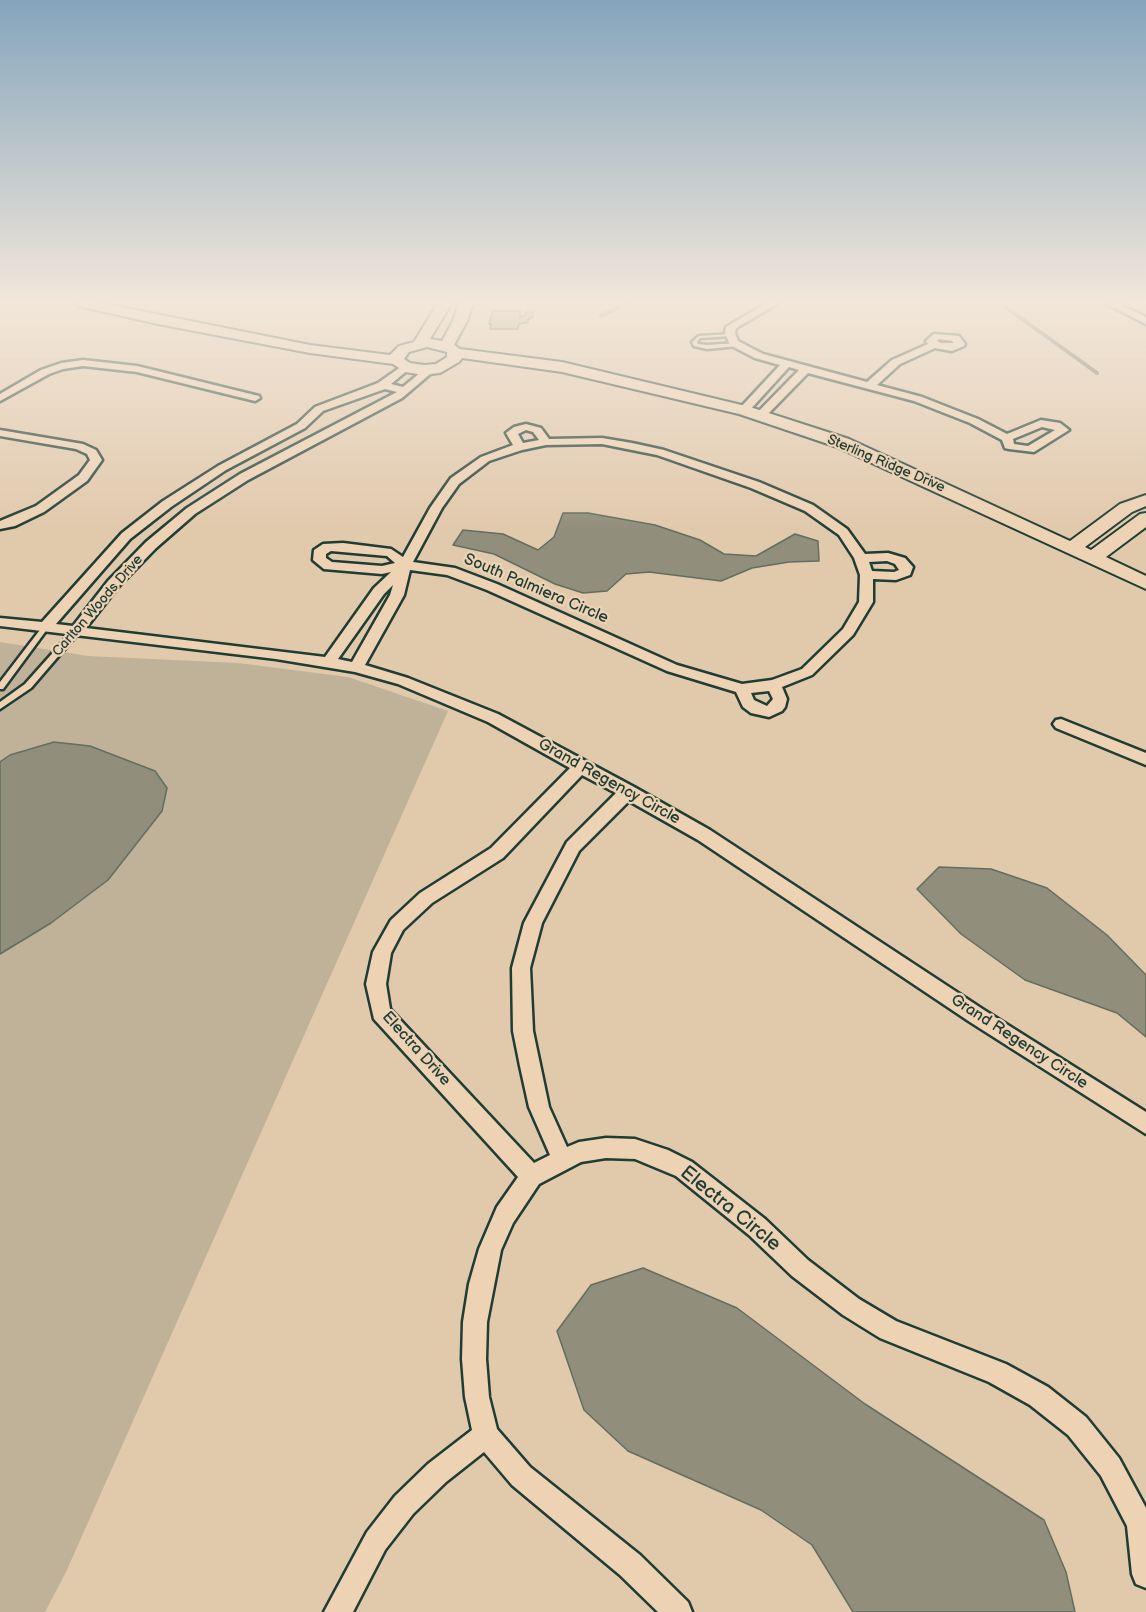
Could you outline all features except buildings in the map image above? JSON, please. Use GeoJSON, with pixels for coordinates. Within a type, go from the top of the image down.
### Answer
{"type":"FeatureCollection","features":[{"type":"Feature","properties":{"kind":"street"},"geometry":{"type":"LineString","coordinates":[[0,398],[34,378]]}},
{"type":"Feature","properties":{"kind":"street"},"geometry":{"type":"LineString","coordinates":[[175,378],[255,398]]}},
{"type":"Feature","properties":{"kind":"street","name":"Carlton Woods Drive"},"geometry":{"type":"LineString","coordinates":[[45,628],[126,536],[167,504],[222,468],[301,426],[358,402],[384,385],[389,378]]}},
{"type":"Feature","properties":{"kind":"street","name":"Carlton Woods Drive"},"geometry":{"type":"LineString","coordinates":[[76,631],[113,584],[191,511],[244,477],[321,435],[376,409],[406,391],[421,378]]}},
{"type":"Feature","properties":{"kind":"street","name":"Sterling Ridge Drive"},"geometry":{"type":"LineString","coordinates":[[602,378],[744,410],[843,443],[1146,583]]}},
{"type":"Feature","properties":{"kind":"street"},"geometry":{"type":"LineString","coordinates":[[744,410],[774,378]]}},
{"type":"Feature","properties":{"kind":"street"},"geometry":{"type":"LineString","coordinates":[[761,415],[797,378]]}},
{"type":"Feature","properties":{"kind":"street"},"geometry":{"type":"LineString","coordinates":[[843,378],[946,409],[1007,438]]}},
{"type":"Feature","properties":{"kind":"street"},"geometry":{"type":"LineString","coordinates":[[870,385],[878,378]]}},
{"type":"Feature","properties":{"kind":"street"},"geometry":{"type":"LineString","coordinates":[[384,385],[406,391]]}},
{"type":"Feature","properties":{"kind":"street"},"geometry":{"type":"LineString","coordinates":[[301,426],[321,435]]}},
{"type":"Feature","properties":{"kind":"street"},"geometry":{"type":"LineString","coordinates":[[519,447],[512,433],[526,427],[537,430],[546,442]]}},
{"type":"Feature","properties":{"kind":"street"},"geometry":{"type":"LineString","coordinates":[[0,434],[79,446],[92,452],[96,460],[82,478],[40,509],[0,525]]}},
{"type":"Feature","properties":{"kind":"street","name":"South Palmiera Circle"},"geometry":{"type":"LineString","coordinates":[[602,441],[632,446],[660,452],[755,485],[809,508],[843,532],[861,558],[867,575],[866,602],[848,632],[807,672],[774,686],[742,689],[672,668],[492,587],[450,571],[405,565],[436,508],[455,481],[485,459],[519,447],[546,442],[602,441]]}},
{"type":"Feature","properties":{"kind":"street"},"geometry":{"type":"LineString","coordinates":[[1072,548],[1126,508],[1146,500]]}},
{"type":"Feature","properties":{"kind":"street"},"geometry":{"type":"LineString","coordinates":[[1093,558],[1146,518]]}},
{"type":"Feature","properties":{"kind":"street"},"geometry":{"type":"LineString","coordinates":[[343,547],[391,553],[405,565],[382,570],[329,566],[320,560],[320,553],[328,548],[343,547]]}},
{"type":"Feature","properties":{"kind":"street"},"geometry":{"type":"LineString","coordinates":[[861,558],[888,557],[900,561],[906,567],[905,572],[896,576],[867,575]]}},
{"type":"Feature","properties":{"kind":"street"},"geometry":{"type":"LineString","coordinates":[[329,662],[379,591],[405,565]]}},
{"type":"Feature","properties":{"kind":"street"},"geometry":{"type":"LineString","coordinates":[[356,667],[398,595],[405,565]]}},
{"type":"Feature","properties":{"kind":"street","name":"Grand Regency Circle"},"geometry":{"type":"LineString","coordinates":[[0,622],[356,667],[403,681],[493,718],[704,835],[977,1016],[1146,1124]]}},
{"type":"Feature","properties":{"kind":"street"},"geometry":{"type":"LineString","coordinates":[[742,689],[748,703],[756,710],[769,712],[777,707],[780,699],[774,686]]}},
{"type":"Feature","properties":{"kind":"street"},"geometry":{"type":"LineString","coordinates":[[1061,724],[1146,759]]}},
{"type":"Feature","properties":{"kind":"street","name":"Electra Drive"},"geometry":{"type":"LineString","coordinates":[[531,1176],[381,1013],[376,984],[382,952],[397,925],[426,898],[497,853],[581,766]]}},
{"type":"Feature","properties":{"kind":"street"},"geometry":{"type":"LineString","coordinates":[[562,1159],[539,1107],[530,1066],[523,1031],[521,968],[533,922],[573,847],[628,791]]}},
{"type":"Feature","properties":{"kind":"street","name":"Electra Circle"},"geometry":{"type":"LineString","coordinates":[[678,1612],[630,1565],[521,1476],[486,1435],[477,1396],[474,1359],[475,1322],[490,1249],[505,1215],[531,1176],[579,1152],[606,1148],[635,1149],[660,1157],[684,1169],[757,1227],[800,1268],[851,1307],[888,1330],[997,1373],[1039,1396],[1077,1426],[1103,1459],[1143,1524],[1146,1574]]}},
{"type":"Feature","properties":{"kind":"street"},"geometry":{"type":"LineString","coordinates":[[338,1612],[376,1541],[404,1505],[437,1473],[486,1435]]}},
{"type":"Feature","properties":{"kind":"lane","name":"Carlton Woods Drive"},"geometry":{"type":"LineString","coordinates":[[0,687],[45,628]]}},
{"type":"Feature","properties":{"kind":"lane","name":"Carlton Woods Drive"},"geometry":{"type":"LineString","coordinates":[[0,706],[28,686],[76,631]]}},
{"type":"Feature","properties":{"kind":"shaded area"},"geometry":{"type":"Polygon","coordinates":[[[563,513],[588,513],[655,525],[700,540],[724,554],[756,556],[795,534],[818,541],[819,561],[789,562],[752,568],[721,581],[649,572],[626,574],[607,591],[583,593],[555,584],[494,554],[453,545],[463,530],[503,534],[538,550],[554,537],[563,513]]]}},
{"type":"Feature","properties":{"kind":"shaded area"},"geometry":{"type":"Polygon","coordinates":[[[0,642],[88,656],[238,663],[348,677],[448,711],[66,1572],[45,1612],[0,1612],[0,642]]]}},
{"type":"Feature","properties":{"kind":"shaded area"},"geometry":{"type":"Polygon","coordinates":[[[54,742],[90,746],[155,771],[167,788],[162,811],[108,880],[51,923],[0,954],[0,762],[10,755],[54,742]]]}},
{"type":"Feature","properties":{"kind":"shaded area"},"geometry":{"type":"Polygon","coordinates":[[[939,867],[991,869],[1047,888],[1107,935],[1146,975],[1146,1037],[1117,1013],[1025,980],[961,934],[917,889],[939,867]]]}},
{"type":"Feature","properties":{"kind":"shaded area"},"geometry":{"type":"Polygon","coordinates":[[[643,1268],[737,1308],[865,1404],[1044,1520],[1066,1572],[1075,1612],[853,1612],[812,1545],[761,1510],[628,1451],[584,1410],[557,1331],[591,1285],[643,1268]]]}}]}
